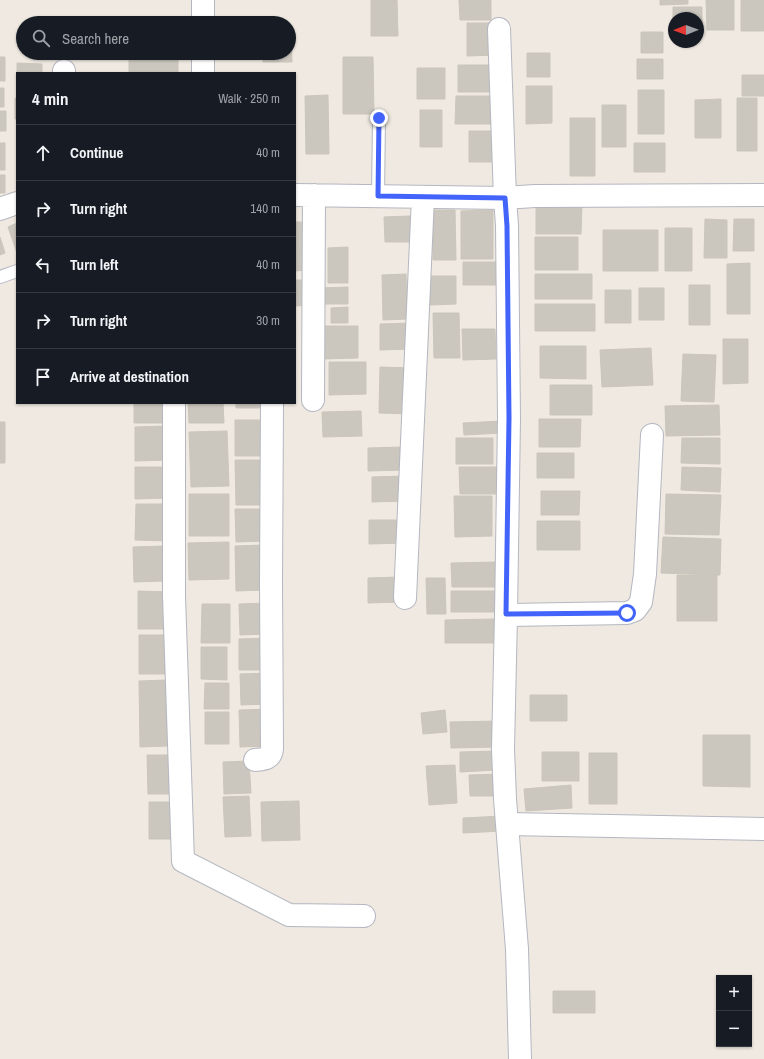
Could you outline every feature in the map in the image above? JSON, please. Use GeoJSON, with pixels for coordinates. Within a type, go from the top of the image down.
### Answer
{"type":"FeatureCollection","features":[{"type":"Feature","properties":{"kind":"street"},"geometry":{"type":"LineString","coordinates":[[203,0],[203,16]]}},
{"type":"Feature","properties":{"kind":"street"},"geometry":{"type":"LineString","coordinates":[[499,29],[507,226],[509,418],[503,749],[505,799],[517,949],[520,1056]]}},
{"type":"Feature","properties":{"kind":"street"},"geometry":{"type":"LineString","coordinates":[[203,60],[203,72]]}},
{"type":"Feature","properties":{"kind":"street"},"geometry":{"type":"LineString","coordinates":[[314,400],[304,195],[505,198],[535,196],[764,195]]}},
{"type":"Feature","properties":{"kind":"street"},"geometry":{"type":"LineString","coordinates":[[405,598],[423,197]]}},
{"type":"Feature","properties":{"kind":"street"},"geometry":{"type":"LineString","coordinates":[[0,208],[16,203]]}},
{"type":"Feature","properties":{"kind":"street"},"geometry":{"type":"LineString","coordinates":[[174,404],[174,596],[183,861],[289,914],[364,916]]}},
{"type":"Feature","properties":{"kind":"street"},"geometry":{"type":"LineString","coordinates":[[255,760],[268,758],[272,749],[272,404]]}},
{"type":"Feature","properties":{"kind":"street"},"geometry":{"type":"LineString","coordinates":[[506,614],[627,613],[635,610],[641,602],[645,574],[652,435]]}},
{"type":"Feature","properties":{"kind":"street"},"geometry":{"type":"LineString","coordinates":[[508,824],[764,829]]}},
{"type":"Feature","properties":{"kind":"lane"},"geometry":{"type":"LineString","coordinates":[[378,196],[379,118]]}},
{"type":"Feature","properties":{"kind":"lane"},"geometry":{"type":"LineString","coordinates":[[0,277],[16,271]]}},
{"type":"Feature","properties":{"kind":"building"},"geometry":{"type":"Polygon","coordinates":[[[371,0],[397,0],[398,36],[371,36],[371,0]]]}},
{"type":"Feature","properties":{"kind":"building"},"geometry":{"type":"Polygon","coordinates":[[[459,0],[491,0],[491,20],[460,20],[459,0]]]}},
{"type":"Feature","properties":{"kind":"building"},"geometry":{"type":"Polygon","coordinates":[[[660,0],[688,0],[688,4],[660,5],[660,0]]]}},
{"type":"Feature","properties":{"kind":"building"},"geometry":{"type":"Polygon","coordinates":[[[706,0],[734,0],[734,30],[707,30],[706,0]]]}},
{"type":"Feature","properties":{"kind":"building"},"geometry":{"type":"Polygon","coordinates":[[[741,0],[764,0],[764,31],[741,31],[741,0]]]}},
{"type":"Feature","properties":{"kind":"building"},"geometry":{"type":"Polygon","coordinates":[[[673,7],[702,7],[702,12],[673,12],[673,7]]]}},
{"type":"Feature","properties":{"kind":"building"},"geometry":{"type":"Polygon","coordinates":[[[467,23],[496,23],[496,55],[467,56],[467,23]]]}},
{"type":"Feature","properties":{"kind":"building"},"geometry":{"type":"Polygon","coordinates":[[[641,32],[663,32],[663,53],[641,53],[641,32]]]}},
{"type":"Feature","properties":{"kind":"building"},"geometry":{"type":"Polygon","coordinates":[[[527,53],[550,53],[550,77],[527,77],[527,53]]]}},
{"type":"Feature","properties":{"kind":"building"},"geometry":{"type":"Polygon","coordinates":[[[0,57],[5,57],[5,81],[0,81],[0,57]]]}},
{"type":"Feature","properties":{"kind":"building"},"geometry":{"type":"Polygon","coordinates":[[[343,57],[373,57],[374,114],[343,114],[343,57]]]}},
{"type":"Feature","properties":{"kind":"building"},"geometry":{"type":"Polygon","coordinates":[[[637,59],[663,59],[663,79],[637,79],[637,59]]]}},
{"type":"Feature","properties":{"kind":"building"},"geometry":{"type":"Polygon","coordinates":[[[129,60],[178,60],[178,72],[129,72],[129,60]]]}},
{"type":"Feature","properties":{"kind":"building"},"geometry":{"type":"Polygon","coordinates":[[[263,60],[292,60],[292,62],[263,62],[263,60]]]}},
{"type":"Feature","properties":{"kind":"building"},"geometry":{"type":"Polygon","coordinates":[[[17,63],[42,64],[42,72],[17,72],[17,63]]]}},
{"type":"Feature","properties":{"kind":"building"},"geometry":{"type":"Polygon","coordinates":[[[458,65],[495,65],[496,92],[458,92],[458,65]]]}},
{"type":"Feature","properties":{"kind":"building"},"geometry":{"type":"Polygon","coordinates":[[[417,68],[445,68],[445,99],[417,99],[417,68]]]}},
{"type":"Feature","properties":{"kind":"building"},"geometry":{"type":"Polygon","coordinates":[[[742,75],[764,75],[764,96],[742,96],[742,75]]]}},
{"type":"Feature","properties":{"kind":"building"},"geometry":{"type":"Polygon","coordinates":[[[526,86],[552,86],[552,123],[526,124],[526,86]]]}},
{"type":"Feature","properties":{"kind":"building"},"geometry":{"type":"Polygon","coordinates":[[[0,88],[4,88],[4,107],[0,107],[0,88]]]}},
{"type":"Feature","properties":{"kind":"building"},"geometry":{"type":"Polygon","coordinates":[[[638,90],[664,90],[664,134],[638,134],[638,90]]]}},
{"type":"Feature","properties":{"kind":"building"},"geometry":{"type":"Polygon","coordinates":[[[328,95],[329,154],[306,154],[305,96],[328,95]]]}},
{"type":"Feature","properties":{"kind":"building"},"geometry":{"type":"Polygon","coordinates":[[[456,96],[492,96],[492,124],[455,124],[456,96]]]}},
{"type":"Feature","properties":{"kind":"building"},"geometry":{"type":"Polygon","coordinates":[[[15,98],[16,98],[16,119],[15,98]]]}},
{"type":"Feature","properties":{"kind":"building"},"geometry":{"type":"Polygon","coordinates":[[[737,98],[757,98],[757,151],[737,151],[737,98]]]}},
{"type":"Feature","properties":{"kind":"building"},"geometry":{"type":"Polygon","coordinates":[[[721,99],[721,138],[695,138],[695,100],[721,99]]]}},
{"type":"Feature","properties":{"kind":"building"},"geometry":{"type":"Polygon","coordinates":[[[602,105],[626,105],[626,147],[602,147],[602,105]]]}},
{"type":"Feature","properties":{"kind":"building"},"geometry":{"type":"Polygon","coordinates":[[[420,110],[442,110],[442,147],[420,147],[420,110]]]}},
{"type":"Feature","properties":{"kind":"building"},"geometry":{"type":"Polygon","coordinates":[[[0,111],[6,111],[6,131],[0,131],[0,111]]]}},
{"type":"Feature","properties":{"kind":"building"},"geometry":{"type":"Polygon","coordinates":[[[570,118],[595,118],[595,176],[570,176],[570,118]]]}},
{"type":"Feature","properties":{"kind":"building"},"geometry":{"type":"Polygon","coordinates":[[[469,131],[496,131],[496,162],[469,162],[469,131]]]}},
{"type":"Feature","properties":{"kind":"building"},"geometry":{"type":"Polygon","coordinates":[[[0,143],[5,143],[5,170],[0,170],[0,143]]]}},
{"type":"Feature","properties":{"kind":"building"},"geometry":{"type":"Polygon","coordinates":[[[634,143],[665,143],[665,172],[634,172],[634,143]]]}},
{"type":"Feature","properties":{"kind":"building"},"geometry":{"type":"Polygon","coordinates":[[[0,175],[5,175],[5,193],[0,193],[0,175]]]}},
{"type":"Feature","properties":{"kind":"building"},"geometry":{"type":"Polygon","coordinates":[[[536,203],[582,203],[581,234],[536,234],[536,203]]]}},
{"type":"Feature","properties":{"kind":"building"},"geometry":{"type":"Polygon","coordinates":[[[433,210],[455,210],[456,260],[433,260],[433,210]]]}},
{"type":"Feature","properties":{"kind":"building"},"geometry":{"type":"Polygon","coordinates":[[[493,210],[493,259],[461,259],[461,211],[493,210]]]}},
{"type":"Feature","properties":{"kind":"building"},"geometry":{"type":"Polygon","coordinates":[[[410,216],[410,242],[385,242],[384,217],[410,216]]]}},
{"type":"Feature","properties":{"kind":"building"},"geometry":{"type":"Polygon","coordinates":[[[705,219],[727,220],[727,258],[704,258],[705,219]]]}},
{"type":"Feature","properties":{"kind":"building"},"geometry":{"type":"Polygon","coordinates":[[[734,219],[754,219],[754,251],[733,251],[734,219]]]}},
{"type":"Feature","properties":{"kind":"building"},"geometry":{"type":"Polygon","coordinates":[[[296,222],[309,222],[310,270],[296,271],[296,222]]]}},
{"type":"Feature","properties":{"kind":"building"},"geometry":{"type":"Polygon","coordinates":[[[16,223],[16,250],[8,227],[16,223]]]}},
{"type":"Feature","properties":{"kind":"building"},"geometry":{"type":"Polygon","coordinates":[[[665,228],[692,228],[692,271],[665,271],[665,228]]]}},
{"type":"Feature","properties":{"kind":"building"},"geometry":{"type":"Polygon","coordinates":[[[603,230],[658,230],[658,271],[603,271],[603,230]]]}},
{"type":"Feature","properties":{"kind":"building"},"geometry":{"type":"Polygon","coordinates":[[[0,237],[5,253],[0,255],[0,237]]]}},
{"type":"Feature","properties":{"kind":"building"},"geometry":{"type":"Polygon","coordinates":[[[535,237],[578,237],[578,270],[535,270],[535,237]]]}},
{"type":"Feature","properties":{"kind":"building"},"geometry":{"type":"Polygon","coordinates":[[[348,247],[348,283],[328,283],[328,248],[348,247]]]}},
{"type":"Feature","properties":{"kind":"building"},"geometry":{"type":"Polygon","coordinates":[[[463,262],[497,262],[497,285],[463,285],[463,262]]]}},
{"type":"Feature","properties":{"kind":"building"},"geometry":{"type":"Polygon","coordinates":[[[750,263],[750,314],[727,314],[727,264],[750,263]]]}},
{"type":"Feature","properties":{"kind":"building"},"geometry":{"type":"Polygon","coordinates":[[[406,274],[407,319],[383,320],[382,275],[406,274]]]}},
{"type":"Feature","properties":{"kind":"building"},"geometry":{"type":"Polygon","coordinates":[[[535,274],[592,274],[592,299],[535,299],[535,274]]]}},
{"type":"Feature","properties":{"kind":"building"},"geometry":{"type":"Polygon","coordinates":[[[430,276],[456,276],[456,304],[430,305],[430,276]]]}},
{"type":"Feature","properties":{"kind":"building"},"geometry":{"type":"Polygon","coordinates":[[[296,280],[310,280],[310,305],[296,306],[296,280]]]}},
{"type":"Feature","properties":{"kind":"building"},"geometry":{"type":"Polygon","coordinates":[[[689,285],[710,285],[710,325],[689,325],[689,285]]]}},
{"type":"Feature","properties":{"kind":"building"},"geometry":{"type":"Polygon","coordinates":[[[348,287],[348,304],[320,304],[320,288],[348,287]]]}},
{"type":"Feature","properties":{"kind":"building"},"geometry":{"type":"Polygon","coordinates":[[[639,288],[664,288],[664,320],[639,320],[639,288]]]}},
{"type":"Feature","properties":{"kind":"building"},"geometry":{"type":"Polygon","coordinates":[[[605,290],[631,290],[631,323],[605,323],[605,290]]]}},
{"type":"Feature","properties":{"kind":"building"},"geometry":{"type":"Polygon","coordinates":[[[535,304],[595,304],[595,331],[535,331],[535,304]]]}},
{"type":"Feature","properties":{"kind":"building"},"geometry":{"type":"Polygon","coordinates":[[[348,307],[348,323],[331,323],[331,308],[348,307]]]}},
{"type":"Feature","properties":{"kind":"building"},"geometry":{"type":"Polygon","coordinates":[[[433,313],[459,313],[460,358],[434,358],[433,313]]]}},
{"type":"Feature","properties":{"kind":"building"},"geometry":{"type":"Polygon","coordinates":[[[411,323],[411,349],[380,350],[380,324],[411,323]]]}},
{"type":"Feature","properties":{"kind":"building"},"geometry":{"type":"Polygon","coordinates":[[[322,326],[358,326],[358,358],[322,359],[322,326]]]}},
{"type":"Feature","properties":{"kind":"building"},"geometry":{"type":"Polygon","coordinates":[[[462,329],[495,329],[496,359],[463,360],[462,329]]]}},
{"type":"Feature","properties":{"kind":"building"},"geometry":{"type":"Polygon","coordinates":[[[723,339],[748,339],[748,383],[723,384],[723,339]]]}},
{"type":"Feature","properties":{"kind":"building"},"geometry":{"type":"Polygon","coordinates":[[[540,346],[586,346],[586,379],[540,378],[540,346]]]}},
{"type":"Feature","properties":{"kind":"building"},"geometry":{"type":"Polygon","coordinates":[[[651,348],[653,385],[602,387],[600,350],[651,348]]]}},
{"type":"Feature","properties":{"kind":"building"},"geometry":{"type":"Polygon","coordinates":[[[683,354],[716,355],[714,402],[681,401],[683,354]]]}},
{"type":"Feature","properties":{"kind":"building"},"geometry":{"type":"Polygon","coordinates":[[[329,362],[366,362],[366,394],[329,395],[329,362]]]}},
{"type":"Feature","properties":{"kind":"building"},"geometry":{"type":"Polygon","coordinates":[[[380,367],[412,368],[411,414],[379,413],[380,367]]]}},
{"type":"Feature","properties":{"kind":"building"},"geometry":{"type":"Polygon","coordinates":[[[550,385],[592,385],[592,415],[550,415],[550,385]]]}},
{"type":"Feature","properties":{"kind":"building"},"geometry":{"type":"Polygon","coordinates":[[[134,404],[167,404],[167,423],[134,423],[134,404]]]}},
{"type":"Feature","properties":{"kind":"building"},"geometry":{"type":"Polygon","coordinates":[[[188,404],[223,404],[224,423],[189,423],[188,404]]]}},
{"type":"Feature","properties":{"kind":"building"},"geometry":{"type":"Polygon","coordinates":[[[236,404],[261,404],[261,408],[236,408],[236,404]]]}},
{"type":"Feature","properties":{"kind":"building"},"geometry":{"type":"Polygon","coordinates":[[[719,405],[720,435],[666,436],[665,406],[719,405]]]}},
{"type":"Feature","properties":{"kind":"building"},"geometry":{"type":"Polygon","coordinates":[[[361,411],[362,436],[323,437],[322,412],[361,411]]]}},
{"type":"Feature","properties":{"kind":"building"},"geometry":{"type":"Polygon","coordinates":[[[539,419],[581,419],[580,447],[539,447],[539,419]]]}},
{"type":"Feature","properties":{"kind":"building"},"geometry":{"type":"Polygon","coordinates":[[[235,420],[265,420],[264,456],[235,456],[235,420]]]}},
{"type":"Feature","properties":{"kind":"building"},"geometry":{"type":"Polygon","coordinates":[[[502,421],[503,433],[464,435],[463,423],[502,421]]]}},
{"type":"Feature","properties":{"kind":"building"},"geometry":{"type":"Polygon","coordinates":[[[0,422],[5,422],[5,463],[0,463],[0,422]]]}},
{"type":"Feature","properties":{"kind":"building"},"geometry":{"type":"Polygon","coordinates":[[[167,426],[168,460],[135,461],[135,427],[167,426]]]}},
{"type":"Feature","properties":{"kind":"building"},"geometry":{"type":"Polygon","coordinates":[[[227,431],[229,486],[191,487],[189,432],[227,431]]]}},
{"type":"Feature","properties":{"kind":"building"},"geometry":{"type":"Polygon","coordinates":[[[456,438],[493,438],[493,464],[456,464],[456,438]]]}},
{"type":"Feature","properties":{"kind":"building"},"geometry":{"type":"Polygon","coordinates":[[[682,438],[720,438],[720,464],[681,463],[682,438]]]}},
{"type":"Feature","properties":{"kind":"building"},"geometry":{"type":"Polygon","coordinates":[[[404,447],[404,470],[368,471],[368,448],[404,447]]]}},
{"type":"Feature","properties":{"kind":"building"},"geometry":{"type":"Polygon","coordinates":[[[537,453],[574,453],[574,478],[537,478],[537,453]]]}},
{"type":"Feature","properties":{"kind":"building"},"geometry":{"type":"Polygon","coordinates":[[[235,460],[265,460],[265,505],[236,505],[235,460]]]}},
{"type":"Feature","properties":{"kind":"building"},"geometry":{"type":"Polygon","coordinates":[[[135,467],[168,467],[169,498],[135,499],[135,467]]]}},
{"type":"Feature","properties":{"kind":"building"},"geometry":{"type":"Polygon","coordinates":[[[459,467],[500,467],[501,494],[460,494],[459,467]]]}},
{"type":"Feature","properties":{"kind":"building"},"geometry":{"type":"Polygon","coordinates":[[[682,467],[721,468],[720,492],[681,490],[682,467]]]}},
{"type":"Feature","properties":{"kind":"building"},"geometry":{"type":"Polygon","coordinates":[[[405,476],[405,501],[372,502],[372,477],[405,476]]]}},
{"type":"Feature","properties":{"kind":"building"},"geometry":{"type":"Polygon","coordinates":[[[541,491],[580,491],[579,515],[541,515],[541,491]]]}},
{"type":"Feature","properties":{"kind":"building"},"geometry":{"type":"Polygon","coordinates":[[[189,494],[229,494],[229,536],[189,536],[189,494]]]}},
{"type":"Feature","properties":{"kind":"building"},"geometry":{"type":"Polygon","coordinates":[[[666,494],[721,495],[719,535],[665,534],[666,494]]]}},
{"type":"Feature","properties":{"kind":"building"},"geometry":{"type":"Polygon","coordinates":[[[454,496],[492,496],[492,536],[455,537],[454,496]]]}},
{"type":"Feature","properties":{"kind":"building"},"geometry":{"type":"Polygon","coordinates":[[[136,504],[168,504],[168,541],[135,540],[136,504]]]}},
{"type":"Feature","properties":{"kind":"building"},"geometry":{"type":"Polygon","coordinates":[[[235,509],[264,509],[265,541],[236,542],[235,509]]]}},
{"type":"Feature","properties":{"kind":"building"},"geometry":{"type":"Polygon","coordinates":[[[369,520],[404,520],[404,543],[369,544],[369,520]]]}},
{"type":"Feature","properties":{"kind":"building"},"geometry":{"type":"Polygon","coordinates":[[[537,521],[580,521],[580,550],[537,550],[537,521]]]}},
{"type":"Feature","properties":{"kind":"building"},"geometry":{"type":"Polygon","coordinates":[[[663,537],[721,539],[720,575],[661,573],[663,537]]]}},
{"type":"Feature","properties":{"kind":"building"},"geometry":{"type":"Polygon","coordinates":[[[229,542],[229,579],[189,580],[188,543],[229,542]]]}},
{"type":"Feature","properties":{"kind":"building"},"geometry":{"type":"Polygon","coordinates":[[[264,545],[265,590],[236,591],[235,546],[264,545]]]}},
{"type":"Feature","properties":{"kind":"building"},"geometry":{"type":"Polygon","coordinates":[[[163,546],[164,581],[134,582],[133,547],[163,546]]]}},
{"type":"Feature","properties":{"kind":"building"},"geometry":{"type":"Polygon","coordinates":[[[498,562],[498,587],[452,587],[451,563],[498,562]]]}},
{"type":"Feature","properties":{"kind":"building"},"geometry":{"type":"Polygon","coordinates":[[[677,575],[717,575],[717,621],[677,621],[677,575]]]}},
{"type":"Feature","properties":{"kind":"building"},"geometry":{"type":"Polygon","coordinates":[[[400,577],[400,602],[368,603],[368,578],[400,577]]]}},
{"type":"Feature","properties":{"kind":"building"},"geometry":{"type":"Polygon","coordinates":[[[426,578],[445,578],[446,614],[427,614],[426,578]]]}},
{"type":"Feature","properties":{"kind":"building"},"geometry":{"type":"Polygon","coordinates":[[[138,591],[169,592],[169,629],[138,629],[138,591]]]}},
{"type":"Feature","properties":{"kind":"building"},"geometry":{"type":"Polygon","coordinates":[[[451,591],[497,591],[498,612],[451,612],[451,591]]]}},
{"type":"Feature","properties":{"kind":"building"},"geometry":{"type":"Polygon","coordinates":[[[266,603],[267,634],[240,635],[239,604],[266,603]]]}},
{"type":"Feature","properties":{"kind":"building"},"geometry":{"type":"Polygon","coordinates":[[[202,604],[230,604],[230,643],[201,643],[202,604]]]}},
{"type":"Feature","properties":{"kind":"building"},"geometry":{"type":"Polygon","coordinates":[[[495,619],[495,643],[445,643],[445,620],[495,619]]]}},
{"type":"Feature","properties":{"kind":"building"},"geometry":{"type":"Polygon","coordinates":[[[139,635],[169,635],[169,674],[139,674],[139,635]]]}},
{"type":"Feature","properties":{"kind":"building"},"geometry":{"type":"Polygon","coordinates":[[[268,638],[268,670],[239,670],[239,639],[268,638]]]}},
{"type":"Feature","properties":{"kind":"building"},"geometry":{"type":"Polygon","coordinates":[[[201,647],[227,647],[227,680],[201,679],[201,647]]]}},
{"type":"Feature","properties":{"kind":"building"},"geometry":{"type":"Polygon","coordinates":[[[268,673],[269,704],[241,705],[240,674],[268,673]]]}},
{"type":"Feature","properties":{"kind":"building"},"geometry":{"type":"Polygon","coordinates":[[[167,680],[168,746],[140,747],[139,681],[167,680]]]}},
{"type":"Feature","properties":{"kind":"building"},"geometry":{"type":"Polygon","coordinates":[[[205,683],[229,683],[229,709],[204,709],[205,683]]]}},
{"type":"Feature","properties":{"kind":"building"},"geometry":{"type":"Polygon","coordinates":[[[530,695],[567,695],[567,721],[530,721],[530,695]]]}},
{"type":"Feature","properties":{"kind":"building"},"geometry":{"type":"Polygon","coordinates":[[[269,709],[270,746],[240,747],[239,710],[269,709]]]}},
{"type":"Feature","properties":{"kind":"building"},"geometry":{"type":"Polygon","coordinates":[[[445,710],[447,732],[423,734],[421,713],[445,710]]]}},
{"type":"Feature","properties":{"kind":"building"},"geometry":{"type":"Polygon","coordinates":[[[205,712],[229,712],[229,744],[205,744],[205,712]]]}},
{"type":"Feature","properties":{"kind":"building"},"geometry":{"type":"Polygon","coordinates":[[[497,721],[498,747],[451,748],[450,722],[497,721]]]}},
{"type":"Feature","properties":{"kind":"building"},"geometry":{"type":"Polygon","coordinates":[[[703,735],[750,735],[750,787],[703,786],[703,735]]]}},
{"type":"Feature","properties":{"kind":"building"},"geometry":{"type":"Polygon","coordinates":[[[497,751],[498,770],[460,772],[460,752],[497,751]]]}},
{"type":"Feature","properties":{"kind":"building"},"geometry":{"type":"Polygon","coordinates":[[[542,752],[579,752],[579,781],[542,781],[542,752]]]}},
{"type":"Feature","properties":{"kind":"building"},"geometry":{"type":"Polygon","coordinates":[[[589,753],[617,753],[617,804],[589,804],[589,753]]]}},
{"type":"Feature","properties":{"kind":"building"},"geometry":{"type":"Polygon","coordinates":[[[147,755],[173,755],[174,794],[148,794],[147,755]]]}},
{"type":"Feature","properties":{"kind":"building"},"geometry":{"type":"Polygon","coordinates":[[[249,761],[251,793],[224,794],[223,762],[249,761]]]}},
{"type":"Feature","properties":{"kind":"building"},"geometry":{"type":"Polygon","coordinates":[[[455,765],[457,803],[429,805],[426,766],[455,765]]]}},
{"type":"Feature","properties":{"kind":"building"},"geometry":{"type":"Polygon","coordinates":[[[502,774],[502,796],[470,796],[469,775],[502,774]]]}},
{"type":"Feature","properties":{"kind":"building"},"geometry":{"type":"Polygon","coordinates":[[[571,785],[572,808],[526,811],[524,789],[571,785]]]}},
{"type":"Feature","properties":{"kind":"building"},"geometry":{"type":"Polygon","coordinates":[[[249,796],[251,836],[225,837],[223,797],[249,796]]]}},
{"type":"Feature","properties":{"kind":"building"},"geometry":{"type":"Polygon","coordinates":[[[299,801],[300,840],[262,841],[261,802],[299,801]]]}},
{"type":"Feature","properties":{"kind":"building"},"geometry":{"type":"Polygon","coordinates":[[[149,802],[176,802],[176,839],[149,839],[149,802]]]}},
{"type":"Feature","properties":{"kind":"building"},"geometry":{"type":"Polygon","coordinates":[[[503,816],[503,831],[463,833],[463,818],[503,816]]]}},
{"type":"Feature","properties":{"kind":"building"},"geometry":{"type":"Polygon","coordinates":[[[553,991],[595,991],[595,1013],[553,1013],[553,991]]]}},
{"type":"Feature","properties":{"kind":"route"},"geometry":{"type":"LineString","coordinates":[[379,118],[378,196],[505,198],[507,226],[509,418],[506,614],[627,613]]}}]}
